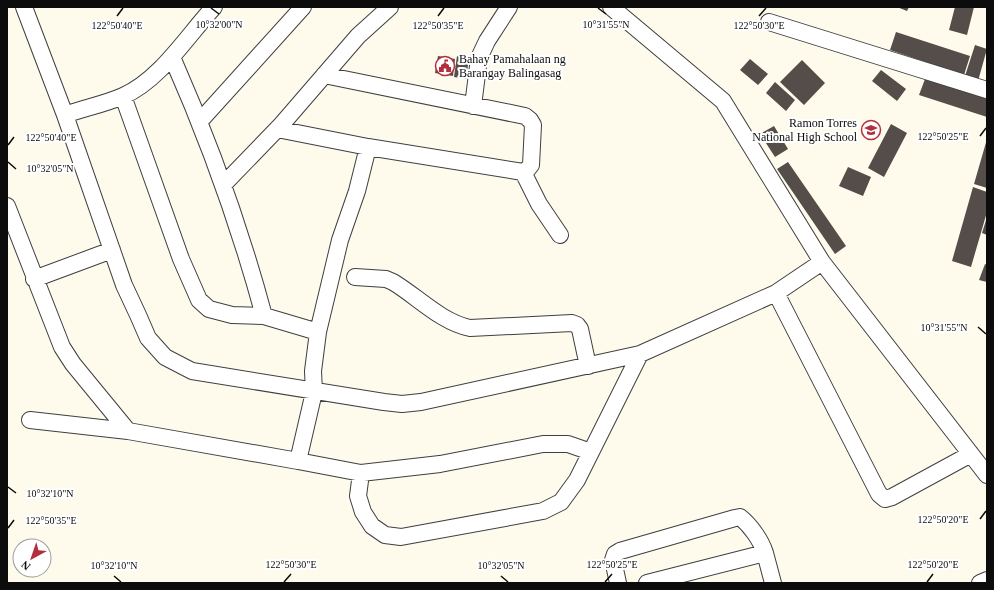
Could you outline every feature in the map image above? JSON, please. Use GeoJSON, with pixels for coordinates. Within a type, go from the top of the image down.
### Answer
{"type":"FeatureCollection","features":[{"type":"Feature","properties":{"kind":"street"},"geometry":{"type":"LineString","coordinates":[[24,7],[65,115],[124,285],[148,338],[165,357],[192,371],[314,392],[390,403],[421,402],[640,354],[776,294],[822,262]]}},
{"type":"Feature","properties":{"kind":"street"},"geometry":{"type":"LineString","coordinates":[[65,115],[123,96],[146,82],[172,56],[214,7]]}},
{"type":"Feature","properties":{"kind":"street"},"geometry":{"type":"LineString","coordinates":[[200,121],[303,7]]}},
{"type":"Feature","properties":{"kind":"street"},"geometry":{"type":"LineString","coordinates":[[224,184],[277,129],[358,36],[390,7]]}},
{"type":"Feature","properties":{"kind":"street"},"geometry":{"type":"LineString","coordinates":[[474,106],[479,58],[487,41],[509,7]]}},
{"type":"Feature","properties":{"kind":"street"},"geometry":{"type":"LineString","coordinates":[[612,7],[723,101],[822,262],[987,475]]}},
{"type":"Feature","properties":{"kind":"street"},"geometry":{"type":"LineString","coordinates":[[769,22],[987,90]]}},
{"type":"Feature","properties":{"kind":"street"},"geometry":{"type":"LineString","coordinates":[[172,56],[200,121],[224,184],[264,316]]}},
{"type":"Feature","properties":{"kind":"street"},"geometry":{"type":"LineString","coordinates":[[277,129],[368,147],[522,172],[527,170],[531,165],[533,126],[530,120],[524,116],[324,75]]}},
{"type":"Feature","properties":{"kind":"street"},"geometry":{"type":"LineString","coordinates":[[123,96],[181,259],[199,300],[208,309],[232,315],[264,316],[318,332]]}},
{"type":"Feature","properties":{"kind":"street"},"geometry":{"type":"LineString","coordinates":[[298,461],[314,392],[313,371],[318,332],[340,240],[357,191],[368,147]]}},
{"type":"Feature","properties":{"kind":"street"},"geometry":{"type":"LineString","coordinates":[[522,172],[539,204],[560,235]]}},
{"type":"Feature","properties":{"kind":"street"},"geometry":{"type":"LineString","coordinates":[[7,206],[34,279],[67,357],[128,431]]}},
{"type":"Feature","properties":{"kind":"street"},"geometry":{"type":"LineString","coordinates":[[34,279],[112,250]]}},
{"type":"Feature","properties":{"kind":"street"},"geometry":{"type":"LineString","coordinates":[[356,277],[386,279],[393,282],[459,326],[470,328],[572,323],[577,325],[580,329],[588,366]]}},
{"type":"Feature","properties":{"kind":"street"},"geometry":{"type":"LineString","coordinates":[[776,294],[879,494],[885,499],[892,497],[970,454]]}},
{"type":"Feature","properties":{"kind":"street"},"geometry":{"type":"LineString","coordinates":[[361,472],[358,496],[363,512],[372,526],[385,535],[401,537],[543,511],[561,502],[577,480],[640,354]]}},
{"type":"Feature","properties":{"kind":"street"},"geometry":{"type":"LineString","coordinates":[[30,420],[128,431],[239,452],[361,472],[440,464],[543,444],[568,444],[591,452]]}},
{"type":"Feature","properties":{"kind":"street"},"geometry":{"type":"LineString","coordinates":[[618,583],[613,560],[615,554],[620,550],[740,517],[745,521],[763,546],[773,583]]}},
{"type":"Feature","properties":{"kind":"street"},"geometry":{"type":"LineString","coordinates":[[647,583],[765,553]]}},
{"type":"Feature","properties":{"kind":"street"},"geometry":{"type":"LineString","coordinates":[[980,583],[987,580]]}},
{"type":"Feature","properties":{"kind":"building"},"geometry":{"type":"Polygon","coordinates":[[[897,7],[909,7],[907,11],[897,7]]]}},
{"type":"Feature","properties":{"kind":"building"},"geometry":{"type":"Polygon","coordinates":[[[955,7],[974,7],[967,35],[949,30],[955,7]]]}},
{"type":"Feature","properties":{"kind":"building"},"geometry":{"type":"Polygon","coordinates":[[[896,32],[970,56],[964,75],[890,50],[896,32]]]}},
{"type":"Feature","properties":{"kind":"building"},"geometry":{"type":"Polygon","coordinates":[[[975,45],[987,49],[978,81],[965,76],[975,45]]]}},
{"type":"Feature","properties":{"kind":"building","name":"Bahay Pamahalaan ng Barangay Balingasag"},"geometry":{"type":"Polygon","coordinates":[[[438,56],[455,59],[453,76],[435,73],[438,56]]]}},
{"type":"Feature","properties":{"kind":"building"},"geometry":{"type":"Polygon","coordinates":[[[457,56],[469,58],[466,79],[454,77],[457,56]]]}},
{"type":"Feature","properties":{"kind":"building"},"geometry":{"type":"Polygon","coordinates":[[[750,59],[768,74],[758,85],[740,70],[750,59]]]}},
{"type":"Feature","properties":{"kind":"building"},"geometry":{"type":"Polygon","coordinates":[[[802,60],[825,83],[804,105],[780,82],[802,60]]]}},
{"type":"Feature","properties":{"kind":"building"},"geometry":{"type":"Polygon","coordinates":[[[881,70],[906,89],[897,101],[872,81],[881,70]]]}},
{"type":"Feature","properties":{"kind":"building"},"geometry":{"type":"Polygon","coordinates":[[[925,79],[987,98],[987,117],[919,95],[925,79]]]}},
{"type":"Feature","properties":{"kind":"building"},"geometry":{"type":"Polygon","coordinates":[[[775,82],[795,100],[786,111],[766,93],[775,82]]]}},
{"type":"Feature","properties":{"kind":"building"},"geometry":{"type":"Polygon","coordinates":[[[891,124],[907,133],[884,177],[868,168],[891,124]]]}},
{"type":"Feature","properties":{"kind":"building"},"geometry":{"type":"Polygon","coordinates":[[[774,126],[788,149],[775,157],[760,134],[774,126]]]}},
{"type":"Feature","properties":{"kind":"building"},"geometry":{"type":"Polygon","coordinates":[[[987,139],[987,188],[974,184],[987,139]]]}},
{"type":"Feature","properties":{"kind":"building"},"geometry":{"type":"Polygon","coordinates":[[[788,162],[846,246],[835,254],[777,169],[788,162]]]}},
{"type":"Feature","properties":{"kind":"building"},"geometry":{"type":"Polygon","coordinates":[[[848,167],[871,177],[863,196],[839,186],[848,167]]]}},
{"type":"Feature","properties":{"kind":"building"},"geometry":{"type":"Polygon","coordinates":[[[973,187],[987,192],[987,212],[971,267],[952,261],[973,187]]]}},
{"type":"Feature","properties":{"kind":"building"},"geometry":{"type":"Polygon","coordinates":[[[987,217],[987,235],[982,233],[987,217]]]}},
{"type":"Feature","properties":{"kind":"building"},"geometry":{"type":"Polygon","coordinates":[[[985,264],[987,265],[987,282],[979,280],[985,264]]]}},
{"type":"Feature","properties":{"kind":"place","name":"Bahay Pamahalaan ng Barangay Balingasag"},"geometry":{"type":"Point","coordinates":[445,66]}},
{"type":"Feature","properties":{"kind":"place","name":"Ramon Torres National High School"},"geometry":{"type":"Point","coordinates":[871,130]}}]}
